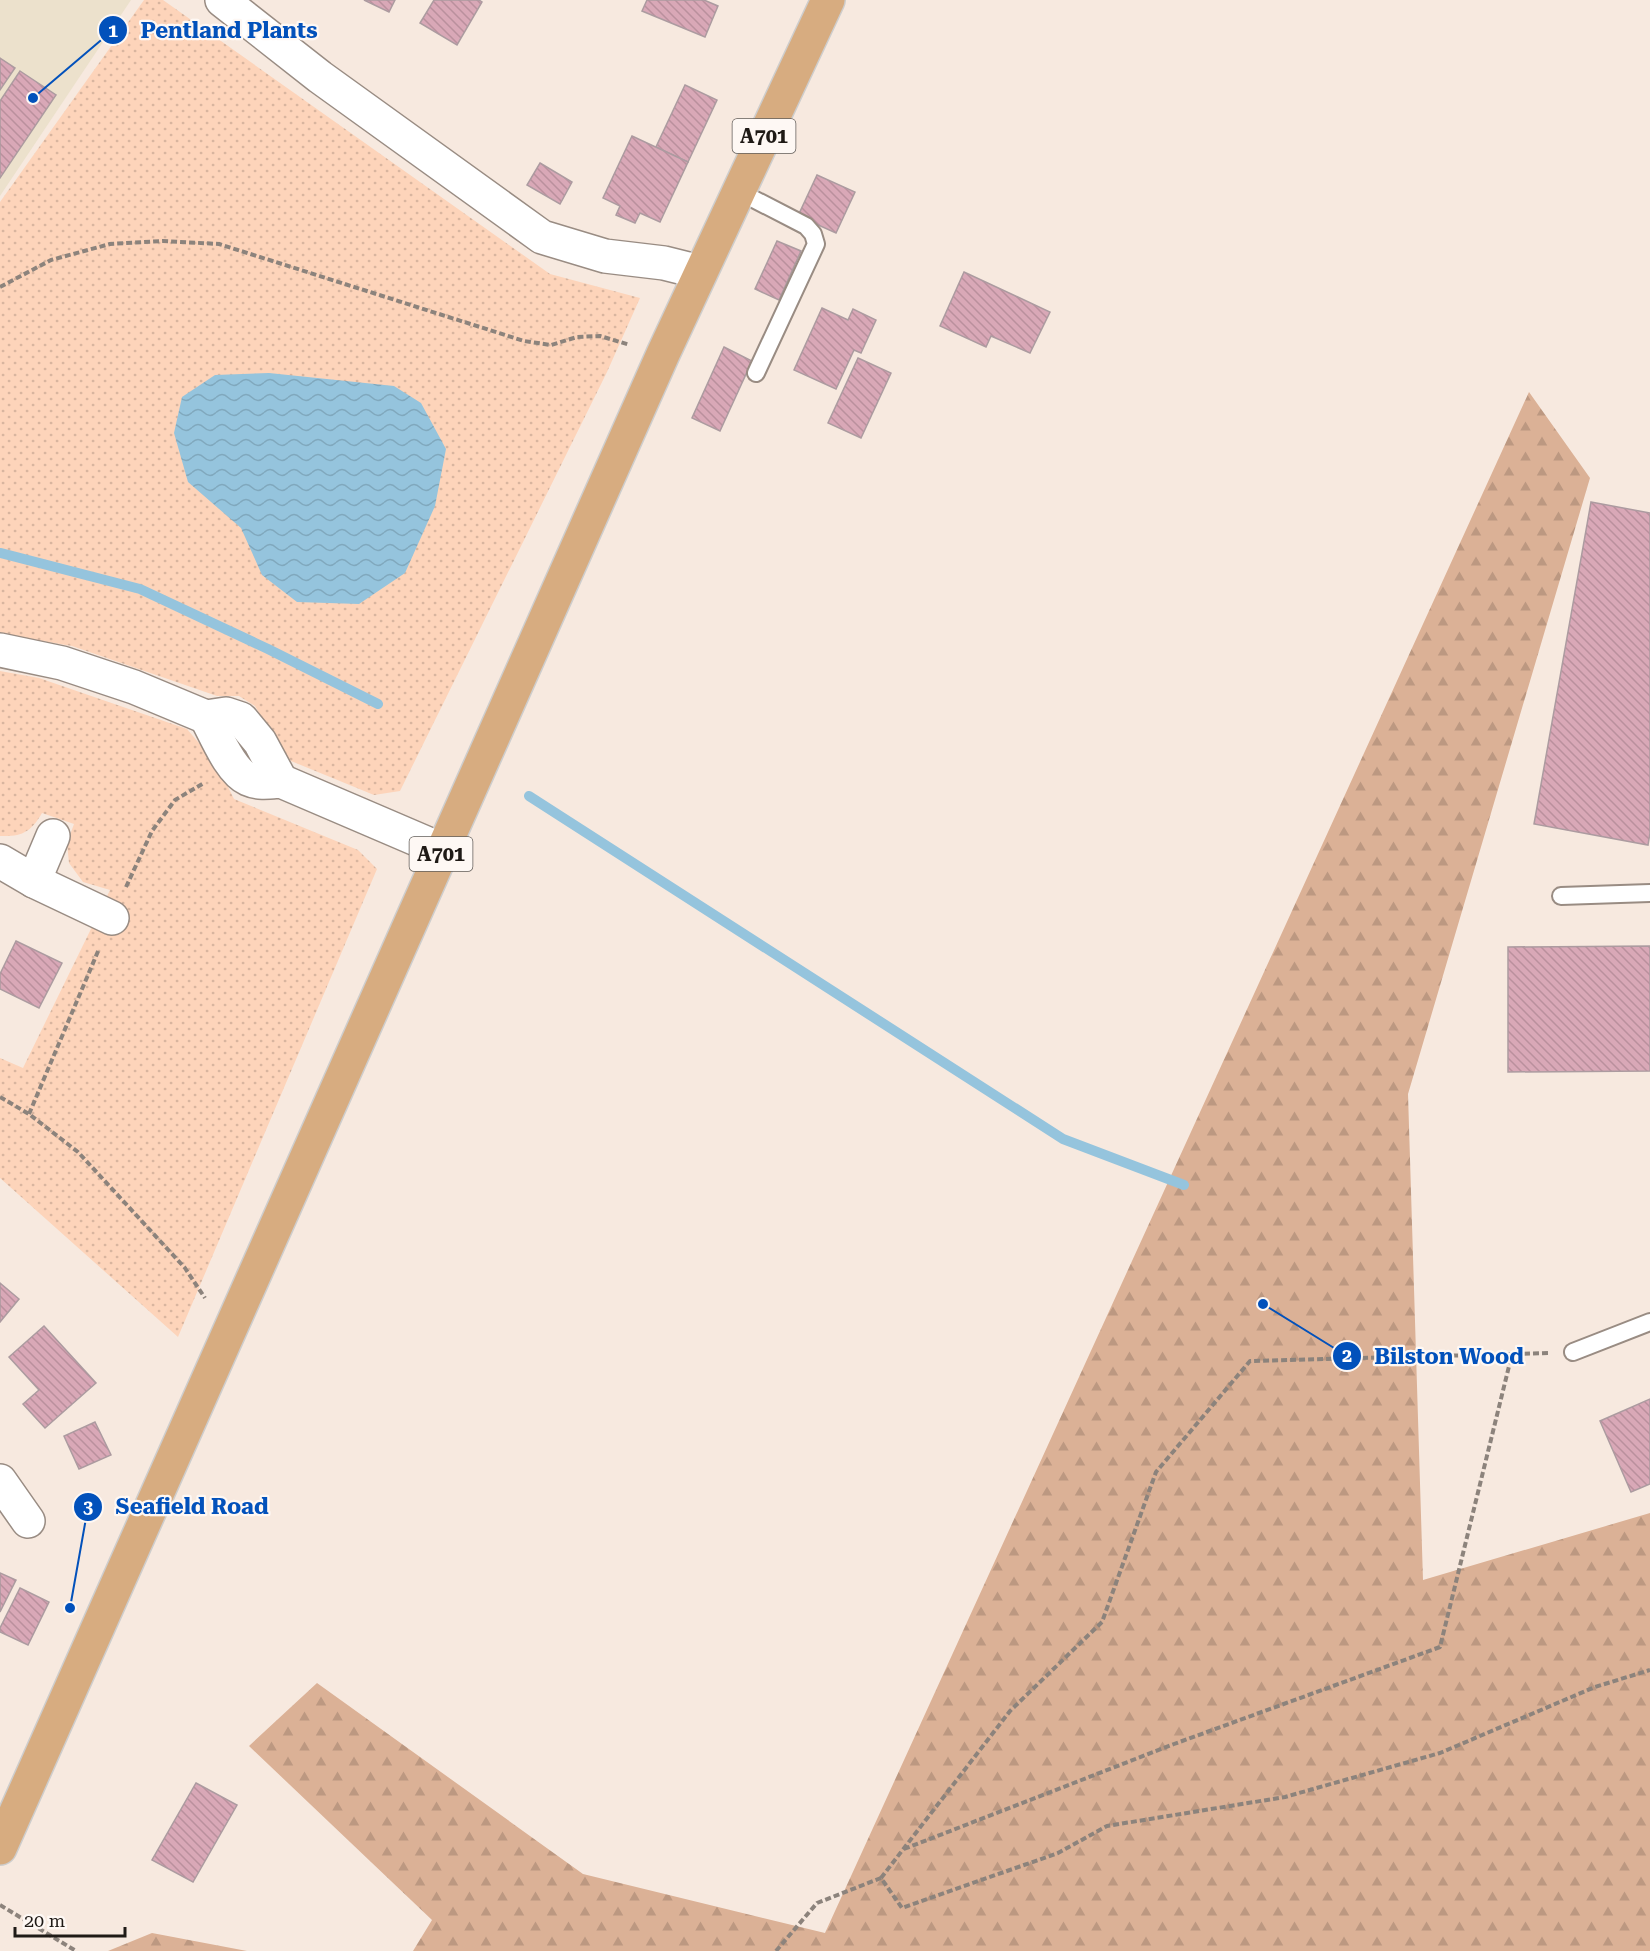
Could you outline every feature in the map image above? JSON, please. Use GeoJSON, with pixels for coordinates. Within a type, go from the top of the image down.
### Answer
{"type":"FeatureCollection","features":[{"type":"Feature","properties":{"kind":"main road","name":"A701"},"geometry":{"type":"LineString","coordinates":[[0,1848],[663,354],[828,0]]}},
{"type":"Feature","properties":{"kind":"street"},"geometry":{"type":"LineString","coordinates":[[222,0],[320,77],[542,237],[605,256],[664,263],[700,272]]}},
{"type":"Feature","properties":{"kind":"street"},"geometry":{"type":"LineString","coordinates":[[0,650],[72,666],[134,687],[206,717],[226,714],[241,719],[260,742],[281,781],[442,850]]}},
{"type":"Feature","properties":{"kind":"street"},"geometry":{"type":"LineString","coordinates":[[34,881],[53,836]]}},
{"type":"Feature","properties":{"kind":"street"},"geometry":{"type":"LineString","coordinates":[[0,861],[34,881],[112,918]]}},
{"type":"Feature","properties":{"kind":"street"},"geometry":{"type":"LineString","coordinates":[[0,1482],[28,1521]]}},
{"type":"Feature","properties":{"kind":"lane"},"geometry":{"type":"LineString","coordinates":[[738,191],[806,226],[813,234],[816,244],[756,373]]}},
{"type":"Feature","properties":{"kind":"lane"},"geometry":{"type":"LineString","coordinates":[[1560,896],[1650,893]]}},
{"type":"Feature","properties":{"kind":"lane"},"geometry":{"type":"LineString","coordinates":[[1573,1352],[1650,1322]]}},
{"type":"Feature","properties":{"kind":"path"},"geometry":{"type":"LineString","coordinates":[[0,287],[51,260],[110,244],[163,240],[219,244],[524,340],[551,345],[577,337],[600,336],[663,354]]}},
{"type":"Feature","properties":{"kind":"path"},"geometry":{"type":"LineString","coordinates":[[0,1097],[29,1114],[78,1152],[185,1268],[230,1333]]}},
{"type":"Feature","properties":{"kind":"path"},"geometry":{"type":"LineString","coordinates":[[776,1951],[817,1904],[881,1878],[1010,1711],[1102,1622],[1156,1472],[1250,1361],[1573,1352]]}},
{"type":"Feature","properties":{"kind":"path"},"geometry":{"type":"LineString","coordinates":[[902,1850],[1142,1756],[1440,1647],[1512,1354]]}},
{"type":"Feature","properties":{"kind":"path"},"geometry":{"type":"LineString","coordinates":[[881,1878],[902,1908],[1058,1854],[1107,1826],[1285,1797],[1440,1754],[1596,1687],[1650,1670]]}},
{"type":"Feature","properties":{"kind":"path"},"geometry":{"type":"LineString","coordinates":[[0,1905],[76,1951]]}},
{"type":"Feature","properties":{"kind":"shaded area"},"geometry":{"type":"Polygon","coordinates":[[[0,0],[131,0],[0,196],[0,0]]]}},
{"type":"Feature","properties":{"kind":"shaded area"},"geometry":{"type":"Polygon","coordinates":[[[144,0],[163,0],[550,274],[640,298],[607,372],[400,791],[374,795],[291,761],[272,736],[255,706],[239,696],[217,696],[72,646],[0,634],[0,202],[144,0]]]}},
{"type":"Feature","properties":{"kind":"shaded area"},"geometry":{"type":"Polygon","coordinates":[[[0,671],[39,678],[187,729],[216,763],[234,799],[358,850],[377,869],[178,1337],[0,1178],[0,1058],[23,1068],[110,890],[83,882],[69,863],[67,843],[74,824],[42,813],[34,825],[25,832],[14,836],[0,836],[0,671]]]}},
{"type":"Feature","properties":{"kind":"green space"},"geometry":{"type":"Polygon","coordinates":[[[1529,392],[1590,478],[1408,1094],[1423,1580],[1650,1513],[1650,1951],[413,1951],[432,1920],[249,1746],[317,1683],[583,1874],[825,1933],[1529,392]]]}},
{"type":"Feature","properties":{"kind":"green space"},"geometry":{"type":"Polygon","coordinates":[[[152,1933],[247,1951],[108,1951],[152,1933]]]}},
{"type":"Feature","properties":{"kind":"water"},"geometry":{"type":"Polygon","coordinates":[[[269,373],[394,386],[421,403],[446,449],[435,506],[405,573],[359,604],[297,602],[262,575],[241,528],[188,482],[174,433],[182,397],[215,375],[269,373]]]}},
{"type":"Feature","properties":{"kind":"building"},"geometry":{"type":"Polygon","coordinates":[[[364,0],[395,0],[389,12],[364,0]]]}},
{"type":"Feature","properties":{"kind":"building"},"geometry":{"type":"Polygon","coordinates":[[[434,0],[479,0],[482,2],[457,45],[420,23],[434,0]]]}},
{"type":"Feature","properties":{"kind":"building"},"geometry":{"type":"Polygon","coordinates":[[[647,0],[704,0],[718,6],[705,37],[642,11],[647,0]]]}},
{"type":"Feature","properties":{"kind":"building"},"geometry":{"type":"Polygon","coordinates":[[[0,58],[15,68],[0,90],[0,58]]]}},
{"type":"Feature","properties":{"kind":"building"},"geometry":{"type":"Polygon","coordinates":[[[20,71],[56,95],[0,178],[0,101],[20,71]]]}},
{"type":"Feature","properties":{"kind":"building"},"geometry":{"type":"Polygon","coordinates":[[[685,85],[717,100],[688,162],[656,147],[685,85]]]}},
{"type":"Feature","properties":{"kind":"building"},"geometry":{"type":"Polygon","coordinates":[[[632,136],[688,162],[660,222],[640,213],[635,223],[616,215],[620,206],[603,198],[632,136]]]}},
{"type":"Feature","properties":{"kind":"building"},"geometry":{"type":"Polygon","coordinates":[[[540,163],[572,182],[560,204],[527,185],[540,163]]]}},
{"type":"Feature","properties":{"kind":"building"},"geometry":{"type":"Polygon","coordinates":[[[817,175],[855,192],[836,233],[798,216],[817,175]]]}},
{"type":"Feature","properties":{"kind":"building"},"geometry":{"type":"Polygon","coordinates":[[[777,241],[801,251],[779,300],[755,289],[777,241]]]}},
{"type":"Feature","properties":{"kind":"building"},"geometry":{"type":"Polygon","coordinates":[[[964,272],[1050,312],[1030,353],[991,336],[986,347],[940,326],[964,272]]]}},
{"type":"Feature","properties":{"kind":"building"},"geometry":{"type":"Polygon","coordinates":[[[822,308],[848,320],[853,309],[876,320],[861,353],[854,350],[836,389],[794,370],[822,308]]]}},
{"type":"Feature","properties":{"kind":"building"},"geometry":{"type":"Polygon","coordinates":[[[724,347],[752,361],[720,431],[692,418],[724,347]]]}},
{"type":"Feature","properties":{"kind":"building"},"geometry":{"type":"Polygon","coordinates":[[[858,358],[891,373],[861,438],[828,423],[858,358]]]}},
{"type":"Feature","properties":{"kind":"building"},"geometry":{"type":"Polygon","coordinates":[[[1591,502],[1650,513],[1650,833],[1648,845],[1534,824],[1591,502]]]}},
{"type":"Feature","properties":{"kind":"building"},"geometry":{"type":"Polygon","coordinates":[[[16,941],[62,963],[39,1008],[0,989],[0,974],[16,941]]]}},
{"type":"Feature","properties":{"kind":"building"},"geometry":{"type":"Polygon","coordinates":[[[1650,946],[1650,1071],[1508,1072],[1508,947],[1650,946]]]}},
{"type":"Feature","properties":{"kind":"building"},"geometry":{"type":"Polygon","coordinates":[[[0,1283],[19,1299],[0,1322],[0,1283]]]}},
{"type":"Feature","properties":{"kind":"building"},"geometry":{"type":"Polygon","coordinates":[[[44,1326],[96,1383],[45,1428],[23,1404],[39,1390],[9,1357],[44,1326]]]}},
{"type":"Feature","properties":{"kind":"building"},"geometry":{"type":"Polygon","coordinates":[[[1650,1399],[1650,1484],[1631,1492],[1600,1421],[1650,1399]]]}},
{"type":"Feature","properties":{"kind":"building"},"geometry":{"type":"Polygon","coordinates":[[[95,1422],[111,1455],[79,1469],[64,1436],[95,1422]]]}},
{"type":"Feature","properties":{"kind":"building"},"geometry":{"type":"Polygon","coordinates":[[[0,1573],[16,1580],[0,1612],[0,1573]]]}},
{"type":"Feature","properties":{"kind":"building"},"geometry":{"type":"Polygon","coordinates":[[[20,1588],[49,1602],[28,1645],[0,1632],[20,1588]]]}},
{"type":"Feature","properties":{"kind":"building"},"geometry":{"type":"Polygon","coordinates":[[[196,1783],[237,1805],[193,1882],[152,1860],[196,1783]]]}},
{"type":"Feature","properties":{"kind":"waterway"},"geometry":{"type":"LineString","coordinates":[[1,553],[140,589],[378,704]]}},
{"type":"Feature","properties":{"kind":"waterway"},"geometry":{"type":"LineString","coordinates":[[529,796],[1063,1139],[1184,1185]]}},
{"type":"Feature","properties":{"kind":"place","name":"Pentland Plants"},"geometry":{"type":"Point","coordinates":[33,98]}},
{"type":"Feature","properties":{"kind":"place","name":"Bilston Wood"},"geometry":{"type":"Point","coordinates":[1263,1304]}},
{"type":"Feature","properties":{"kind":"place","name":"Seafield Road"},"geometry":{"type":"Point","coordinates":[70,1608]}}]}
